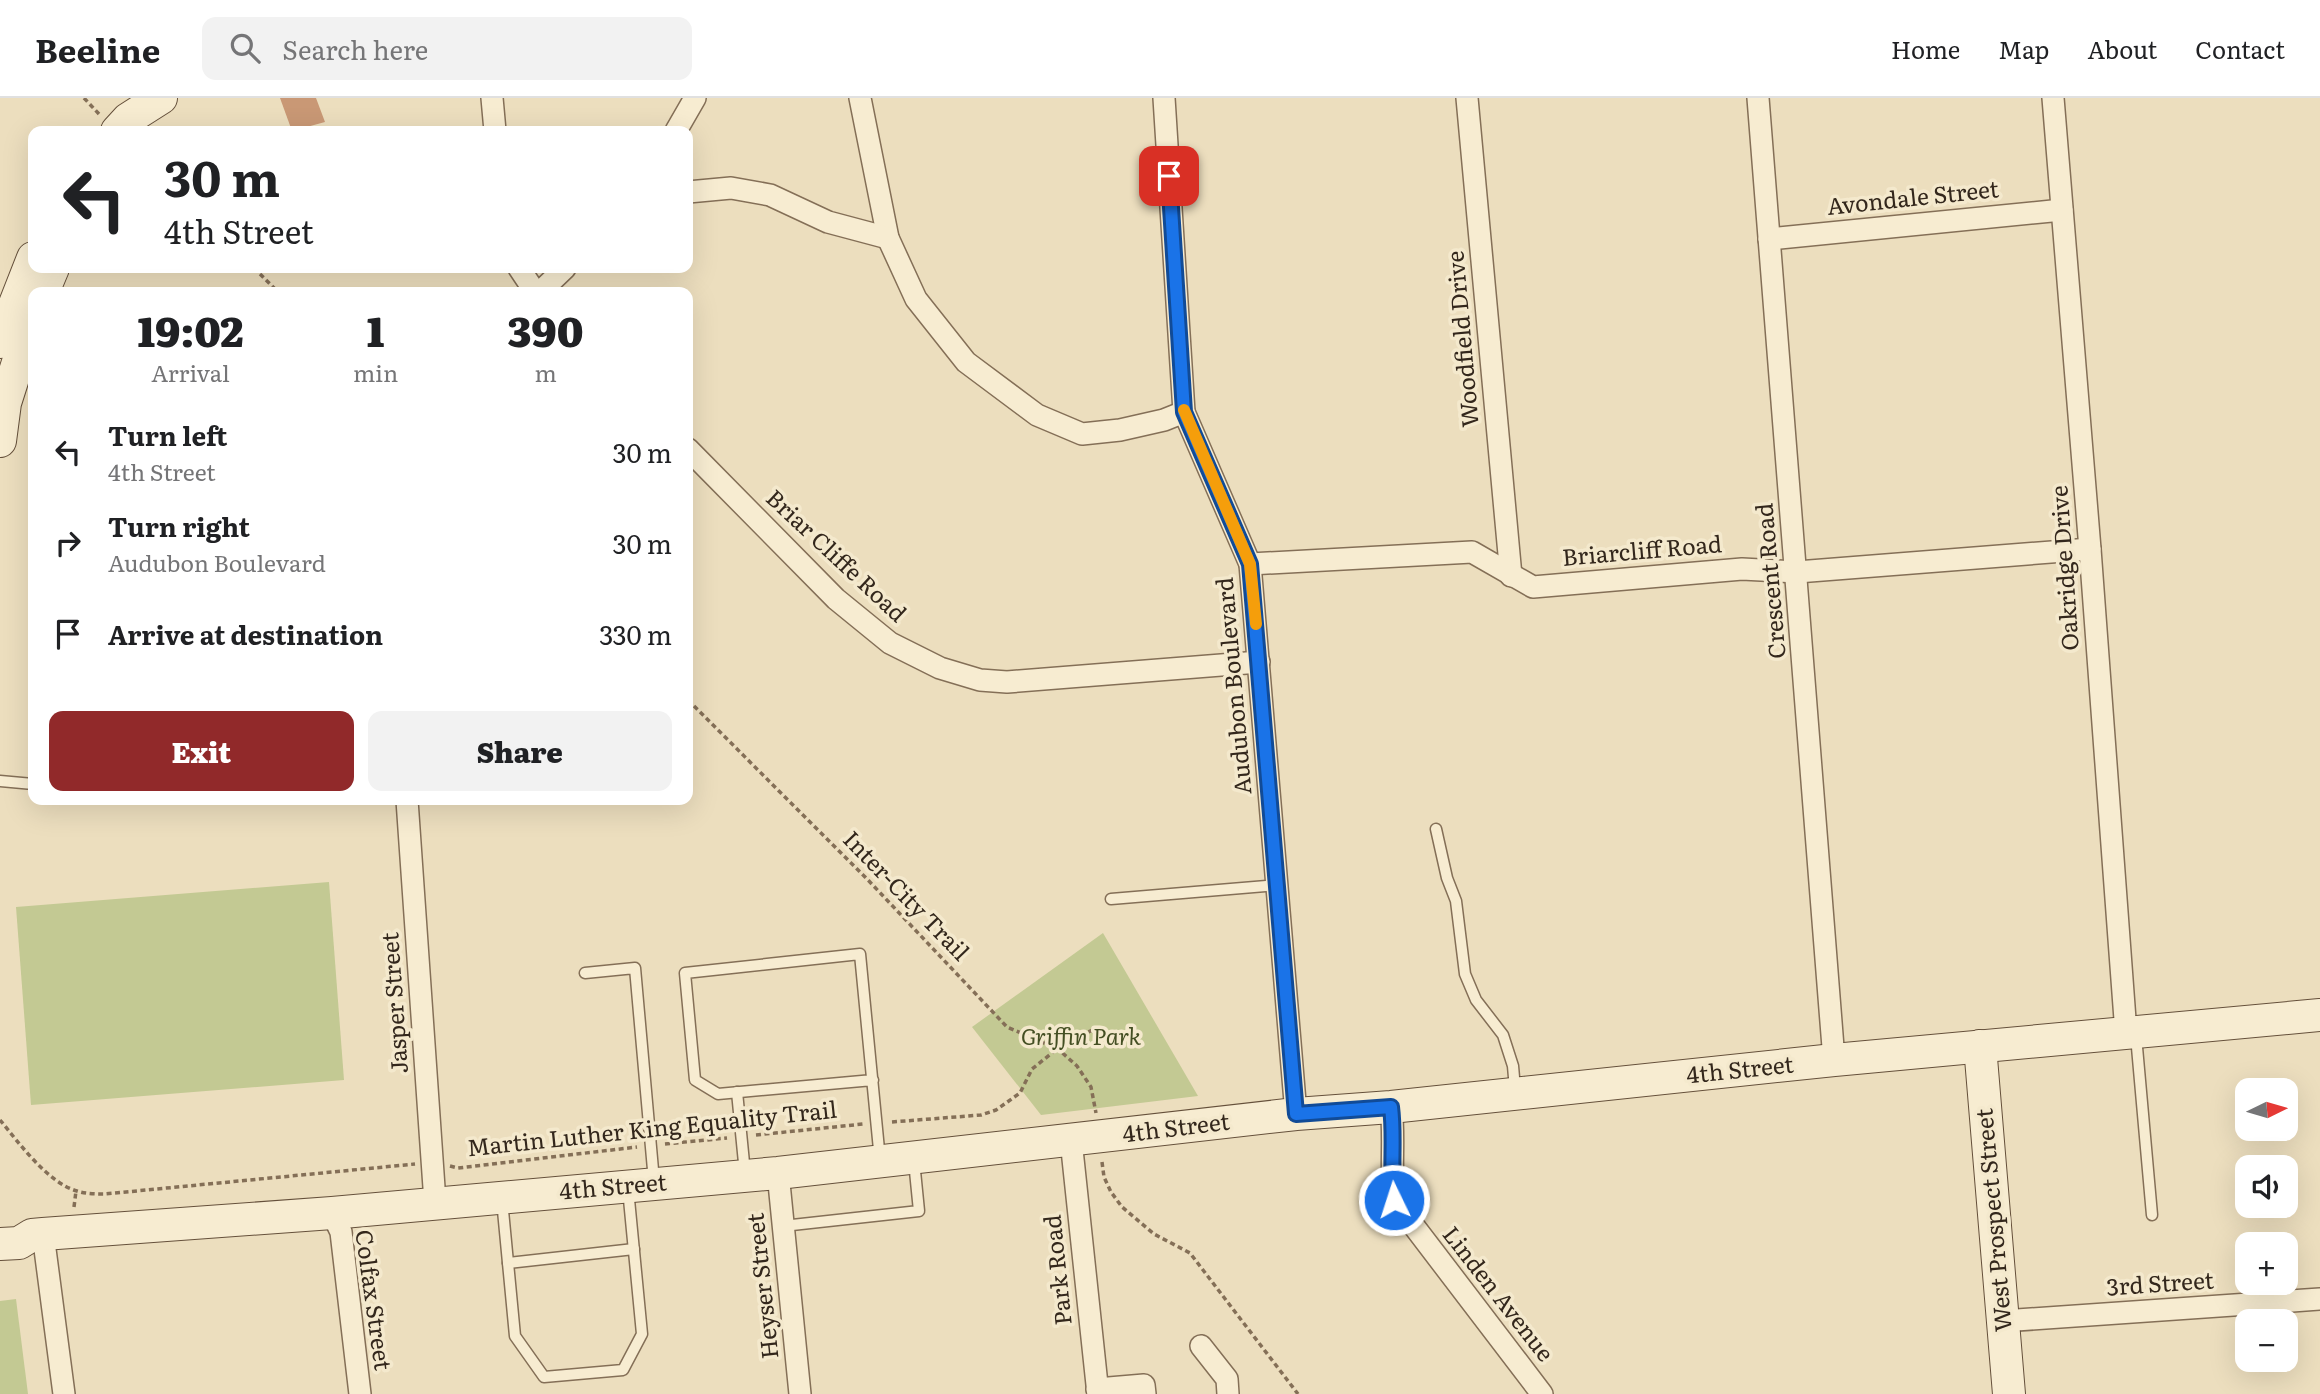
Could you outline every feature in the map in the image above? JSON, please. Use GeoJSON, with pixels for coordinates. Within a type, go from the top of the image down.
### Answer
{"type":"FeatureCollection","features":[{"type":"Feature","properties":{"kind":"street"},"geometry":{"type":"LineString","coordinates":[[122,126],[162,98]]}},
{"type":"Feature","properties":{"kind":"street"},"geometry":{"type":"LineString","coordinates":[[148,126],[162,98]]}},
{"type":"Feature","properties":{"kind":"street"},"geometry":{"type":"LineString","coordinates":[[492,98],[495,126]]}},
{"type":"Feature","properties":{"kind":"street"},"geometry":{"type":"LineString","coordinates":[[679,126],[695,98]]}},
{"type":"Feature","properties":{"kind":"street"},"geometry":{"type":"LineString","coordinates":[[860,98],[888,238],[916,299],[966,362],[1037,415],[1082,434],[1120,430],[1164,420],[1184,412]]}},
{"type":"Feature","properties":{"kind":"street","name":"Audubon Boulevard"},"geometry":{"type":"LineString","coordinates":[[1164,98],[1184,412],[1250,564],[1296,1114]]}},
{"type":"Feature","properties":{"kind":"street","name":"Woodfield Drive"},"geometry":{"type":"LineString","coordinates":[[1467,98],[1511,576]]}},
{"type":"Feature","properties":{"kind":"street","name":"Crescent Road"},"geometry":{"type":"LineString","coordinates":[[1758,98],[1834,1060]]}},
{"type":"Feature","properties":{"kind":"street","name":"Oakridge Drive"},"geometry":{"type":"LineString","coordinates":[[2053,98],[2131,1033]]}},
{"type":"Feature","properties":{"kind":"street"},"geometry":{"type":"LineString","coordinates":[[693,192],[731,188],[770,195],[828,222],[888,238]]}},
{"type":"Feature","properties":{"kind":"street","name":"Avondale Street"},"geometry":{"type":"LineString","coordinates":[[1769,239],[2062,210]]}},
{"type":"Feature","properties":{"kind":"street"},"geometry":{"type":"LineString","coordinates":[[0,441],[30,273]]}},
{"type":"Feature","properties":{"kind":"street"},"geometry":{"type":"LineString","coordinates":[[543,287],[559,273]]}},
{"type":"Feature","properties":{"kind":"street"},"geometry":{"type":"LineString","coordinates":[[13,361],[28,326]]}},
{"type":"Feature","properties":{"kind":"street","name":"Briar Cliffe Road"},"geometry":{"type":"LineString","coordinates":[[693,454],[836,598],[890,643],[940,668],[980,680],[1007,682],[1259,662]]}},
{"type":"Feature","properties":{"kind":"street","name":"Briarcliff Road"},"geometry":{"type":"LineString","coordinates":[[1250,564],[1472,552],[1534,587],[1742,569],[1797,572],[2090,549]]}},
{"type":"Feature","properties":{"kind":"street","name":"Jasper Street"},"geometry":{"type":"LineString","coordinates":[[407,805],[435,1202]]}},
{"type":"Feature","properties":{"kind":"street","name":"4th Street"},"geometry":{"type":"LineString","coordinates":[[0,1244],[19,1243],[38,1235],[332,1213],[778,1173],[1296,1114],[1391,1107],[1834,1060],[2320,1015]]}},
{"type":"Feature","properties":{"kind":"street","name":"West Prospect Street"},"geometry":{"type":"LineString","coordinates":[[1980,1046],[2009,1394]]}},
{"type":"Feature","properties":{"kind":"street","name":"Linden Avenue"},"geometry":{"type":"LineString","coordinates":[[1391,1107],[1394,1130],[1391,1181],[1394,1200],[1542,1394]]}},
{"type":"Feature","properties":{"kind":"street","name":"Park Road"},"geometry":{"type":"LineString","coordinates":[[1071,1140],[1098,1392]]}},
{"type":"Feature","properties":{"kind":"street","name":"Heyser Street"},"geometry":{"type":"LineString","coordinates":[[778,1173],[800,1394]]}},
{"type":"Feature","properties":{"kind":"street","name":"Colfax Street"},"geometry":{"type":"LineString","coordinates":[[332,1213],[341,1231],[360,1394]]}},
{"type":"Feature","properties":{"kind":"street","name":"4th Street"},"geometry":{"type":"LineString","coordinates":[[0,1223],[38,1235]]}},
{"type":"Feature","properties":{"kind":"street"},"geometry":{"type":"LineString","coordinates":[[38,1235],[64,1394]]}},
{"type":"Feature","properties":{"kind":"street","name":"3rd Street"},"geometry":{"type":"LineString","coordinates":[[2003,1321],[2320,1299]]}},
{"type":"Feature","properties":{"kind":"street"},"geometry":{"type":"LineString","coordinates":[[1201,1346],[1227,1379],[1228,1394]]}},
{"type":"Feature","properties":{"kind":"street"},"geometry":{"type":"LineString","coordinates":[[1098,1392],[1144,1385],[1145,1394]]}},
{"type":"Feature","properties":{"kind":"lane"},"geometry":{"type":"LineString","coordinates":[[0,781],[28,784]]}},
{"type":"Feature","properties":{"kind":"lane"},"geometry":{"type":"LineString","coordinates":[[1436,829],[1447,878],[1456,901],[1465,974],[1476,1000],[1503,1035],[1513,1066],[1516,1094]]}},
{"type":"Feature","properties":{"kind":"lane"},"geometry":{"type":"LineString","coordinates":[[1111,898],[1277,885]]}},
{"type":"Feature","properties":{"kind":"lane"},"geometry":{"type":"LineString","coordinates":[[873,1080],[718,1094],[695,1080],[685,973],[860,954],[873,1080],[880,1161]]}},
{"type":"Feature","properties":{"kind":"lane"},"geometry":{"type":"LineString","coordinates":[[501,1197],[515,1336],[544,1377],[623,1370],[642,1334],[634,1249],[641,1185],[651,1146],[635,968],[584,973]]}},
{"type":"Feature","properties":{"kind":"lane"},"geometry":{"type":"LineString","coordinates":[[2131,1033],[2139,1057],[2152,1215]]}},
{"type":"Feature","properties":{"kind":"lane"},"geometry":{"type":"LineString","coordinates":[[737,1092],[745,1176]]}},
{"type":"Feature","properties":{"kind":"lane"},"geometry":{"type":"LineString","coordinates":[[783,1226],[919,1212],[914,1158]]}},
{"type":"Feature","properties":{"kind":"lane"},"geometry":{"type":"LineString","coordinates":[[508,1263],[634,1249]]}},
{"type":"Feature","properties":{"kind":"path"},"geometry":{"type":"LineString","coordinates":[[259,273],[273,287]]}},
{"type":"Feature","properties":{"kind":"path","name":"Inter-City Trail"},"geometry":{"type":"LineString","coordinates":[[693,705],[867,880],[1007,1027],[1058,1049],[1077,1066],[1091,1087],[1096,1107]]}},
{"type":"Feature","properties":{"kind":"path","name":"Martin Luther King Equality Trail"},"geometry":{"type":"LineString","coordinates":[[0,1120],[37,1164],[56,1180],[76,1191],[105,1195],[432,1162],[458,1168],[877,1123],[981,1115],[996,1110],[1020,1093],[1032,1069],[1067,1041],[1096,1029]]}},
{"type":"Feature","properties":{"kind":"path"},"geometry":{"type":"LineString","coordinates":[[1101,1157],[1104,1177],[1122,1206],[1154,1234],[1190,1254],[1298,1394]]}},
{"type":"Feature","properties":{"kind":"green space"},"geometry":{"type":"Polygon","coordinates":[[[329,882],[344,1080],[31,1105],[16,907],[329,882]]]}},
{"type":"Feature","properties":{"kind":"green space","name":"Griffin Park"},"geometry":{"type":"Polygon","coordinates":[[[1103,933],[1198,1096],[1041,1115],[972,1027],[1103,933]]]}},
{"type":"Feature","properties":{"kind":"green space"},"geometry":{"type":"Polygon","coordinates":[[[16,1299],[28,1394],[0,1394],[0,1301],[16,1299]]]}},
{"type":"Feature","properties":{"kind":"building"},"geometry":{"type":"Polygon","coordinates":[[[280,98],[316,98],[325,122],[310,126],[290,126],[280,98]]]}},
{"type":"Feature","properties":{"kind":"slow traffic"},"geometry":{"type":"LineString","coordinates":[[1184,410],[1250,564],[1256,624]]}},
{"type":"Feature","properties":{"kind":"route"},"geometry":{"type":"LineString","coordinates":[[1169,176],[1184,412],[1250,564],[1296,1114],[1391,1107],[1394,1130],[1391,1181],[1394,1200]]}}]}
